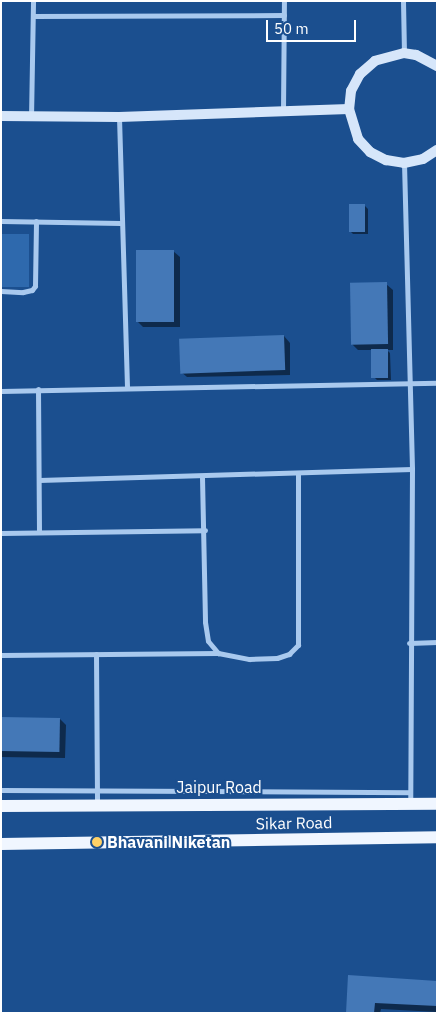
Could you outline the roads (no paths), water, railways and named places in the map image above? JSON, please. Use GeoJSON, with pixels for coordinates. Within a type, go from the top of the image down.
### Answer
{"type":"FeatureCollection","features":[{"type":"Feature","properties":{"kind":"main road","name":"Jaipur Road"},"geometry":{"type":"LineString","coordinates":[[1,806],[410,798],[437,804]]}},
{"type":"Feature","properties":{"kind":"main road","name":"Sikar Road"},"geometry":{"type":"LineString","coordinates":[[1,844],[437,837]]}},
{"type":"Feature","properties":{"kind":"street"},"geometry":{"type":"LineString","coordinates":[[31,118],[33,1]]}},
{"type":"Feature","properties":{"kind":"street"},"geometry":{"type":"LineString","coordinates":[[283,111],[284,1]]}},
{"type":"Feature","properties":{"kind":"street"},"geometry":{"type":"LineString","coordinates":[[403,1],[404,53]]}},
{"type":"Feature","properties":{"kind":"street"},"geometry":{"type":"LineString","coordinates":[[33,16],[284,15]]}},
{"type":"Feature","properties":{"kind":"street"},"geometry":{"type":"LineString","coordinates":[[437,66],[416,55],[404,53],[375,61],[360,74],[351,91],[349,109],[358,139],[370,152],[386,160],[404,163],[423,159],[437,150]]}},
{"type":"Feature","properties":{"kind":"street"},"geometry":{"type":"LineString","coordinates":[[1,116],[31,118],[119,117],[349,109]]}},
{"type":"Feature","properties":{"kind":"street"},"geometry":{"type":"LineString","coordinates":[[119,117],[127,387]]}},
{"type":"Feature","properties":{"kind":"street"},"geometry":{"type":"LineString","coordinates":[[1,790],[410,798],[408,643],[412,469],[404,163]]}},
{"type":"Feature","properties":{"kind":"street"},"geometry":{"type":"LineString","coordinates":[[1,221],[121,222]]}},
{"type":"Feature","properties":{"kind":"street"},"geometry":{"type":"LineString","coordinates":[[1,291],[23,292],[32,290],[35,286],[36,221]]}},
{"type":"Feature","properties":{"kind":"street"},"geometry":{"type":"LineString","coordinates":[[1,391],[127,387],[437,383]]}},
{"type":"Feature","properties":{"kind":"street"},"geometry":{"type":"LineString","coordinates":[[38,389],[39,532]]}},
{"type":"Feature","properties":{"kind":"street"},"geometry":{"type":"LineString","coordinates":[[39,480],[202,477],[412,469]]}},
{"type":"Feature","properties":{"kind":"street"},"geometry":{"type":"LineString","coordinates":[[1,656],[218,654],[249,659],[277,658],[289,654],[298,646],[298,473]]}},
{"type":"Feature","properties":{"kind":"street"},"geometry":{"type":"LineString","coordinates":[[202,477],[205,530],[205,622],[208,641],[218,654]]}},
{"type":"Feature","properties":{"kind":"street"},"geometry":{"type":"LineString","coordinates":[[1,533],[205,530]]}},
{"type":"Feature","properties":{"kind":"street"},"geometry":{"type":"LineString","coordinates":[[408,643],[437,642]]}},
{"type":"Feature","properties":{"kind":"street"},"geometry":{"type":"LineString","coordinates":[[96,654],[97,804]]}},
{"type":"Feature","properties":{"kind":"place","name":"Bhavani Niketan"},"geometry":{"type":"Point","coordinates":[97,842]}}]}
